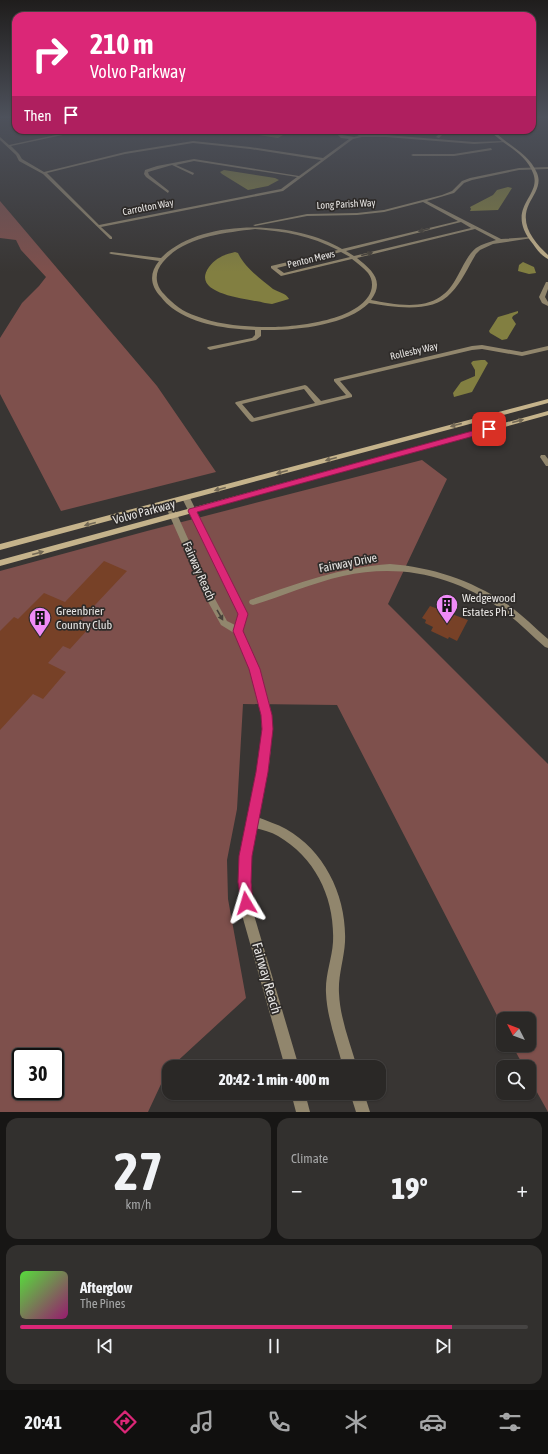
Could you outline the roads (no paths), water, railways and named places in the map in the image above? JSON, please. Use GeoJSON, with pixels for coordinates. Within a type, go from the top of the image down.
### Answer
{"type":"FeatureCollection","features":[{"type":"Feature","properties":{"kind":"main road"},"geometry":{"type":"LineString","coordinates":[[533,169],[538,183],[535,192],[526,207],[523,218],[533,243],[548,258]]}},
{"type":"Feature","properties":{"kind":"main road","name":"Volvo Parkway"},"geometry":{"type":"LineString","coordinates":[[0,547],[548,401]]}},
{"type":"Feature","properties":{"kind":"main road","name":"Volvo Parkway"},"geometry":{"type":"LineString","coordinates":[[0,563],[548,413]]}},
{"type":"Feature","properties":{"kind":"street"},"geometry":{"type":"LineString","coordinates":[[36,169],[44,173],[110,238]]}},
{"type":"Feature","properties":{"kind":"street"},"geometry":{"type":"LineString","coordinates":[[44,173],[61,169]]}},
{"type":"Feature","properties":{"kind":"street"},"geometry":{"type":"LineString","coordinates":[[150,169],[146,171],[146,174],[168,192]]}},
{"type":"Feature","properties":{"kind":"street"},"geometry":{"type":"LineString","coordinates":[[182,169],[193,174]]}},
{"type":"Feature","properties":{"kind":"street"},"geometry":{"type":"LineString","coordinates":[[253,169],[301,177]]}},
{"type":"Feature","properties":{"kind":"street","name":"Carrolton Way"},"geometry":{"type":"LineString","coordinates":[[98,226],[282,190],[311,169]]}},
{"type":"Feature","properties":{"kind":"street","name":"Long Parish Way"},"geometry":{"type":"LineString","coordinates":[[235,230],[314,214],[365,214],[425,202],[449,194],[463,182],[472,179],[525,169]]}},
{"type":"Feature","properties":{"kind":"street"},"geometry":{"type":"LineString","coordinates":[[425,202],[501,241]]}},
{"type":"Feature","properties":{"kind":"street"},"geometry":{"type":"LineString","coordinates":[[287,230],[282,225],[289,218]]}},
{"type":"Feature","properties":{"kind":"street","name":"Penton Mews"},"geometry":{"type":"LineString","coordinates":[[462,221],[273,267],[283,275],[474,228]]}},
{"type":"Feature","properties":{"kind":"street"},"geometry":{"type":"LineString","coordinates":[[255,228],[287,230],[316,237],[342,250],[371,272],[373,276],[374,288],[368,301],[349,314],[322,324],[294,329],[258,329],[216,324],[192,316],[176,308],[163,297],[155,285],[154,275],[162,260],[175,250],[190,242],[235,230],[255,228]]}},
{"type":"Feature","properties":{"kind":"street"},"geometry":{"type":"LineString","coordinates":[[368,301],[390,305],[409,306],[434,301],[443,297],[449,292],[476,250],[483,246],[501,241],[530,238]]}},
{"type":"Feature","properties":{"kind":"street"},"geometry":{"type":"LineString","coordinates":[[111,253],[162,260]]}},
{"type":"Feature","properties":{"kind":"street"},"geometry":{"type":"LineString","coordinates":[[547,286],[542,297],[544,302],[548,304]]}},
{"type":"Feature","properties":{"kind":"street"},"geometry":{"type":"LineString","coordinates":[[210,348],[254,339],[258,336],[258,329]]}},
{"type":"Feature","properties":{"kind":"street","name":"Rollesby Way"},"geometry":{"type":"LineString","coordinates":[[320,403],[305,388],[238,403],[252,420],[350,396],[336,380],[472,348],[482,347],[522,354],[548,348]]}},
{"type":"Feature","properties":{"kind":"street"},"geometry":{"type":"LineString","coordinates":[[543,457],[548,464]]}},
{"type":"Feature","properties":{"kind":"street","name":"Fairway Reach"},"geometry":{"type":"LineString","coordinates":[[186,498],[243,614],[238,631]]}},
{"type":"Feature","properties":{"kind":"street","name":"Fairway Reach"},"geometry":{"type":"LineString","coordinates":[[168,503],[211,600],[224,622],[238,631],[254,669],[263,700],[267,722],[262,772],[245,856],[244,892],[248,915],[290,1060]]}},
{"type":"Feature","properties":{"kind":"street","name":"Fairway Drive"},"geometry":{"type":"LineString","coordinates":[[253,602],[331,576],[373,568],[400,568],[440,575],[477,590],[503,606],[548,644]]}},
{"type":"Feature","properties":{"kind":"street"},"geometry":{"type":"LineString","coordinates":[[252,821],[285,834],[311,856],[328,881],[336,899],[339,919],[339,943],[333,978],[333,998],[348,1060]]}},
{"type":"Feature","properties":{"kind":"street"},"geometry":{"type":"LineString","coordinates":[[300,1100],[303,1112]]}},
{"type":"Feature","properties":{"kind":"street"},"geometry":{"type":"LineString","coordinates":[[359,1100],[363,1112]]}},
{"type":"Feature","properties":{"kind":"place","name":"Wedgewood Estates Ph 1"},"geometry":{"type":"Point","coordinates":[447,624]}},
{"type":"Feature","properties":{"kind":"place","name":"Greenbrier Country Club"},"geometry":{"type":"Point","coordinates":[40,638]}}]}
